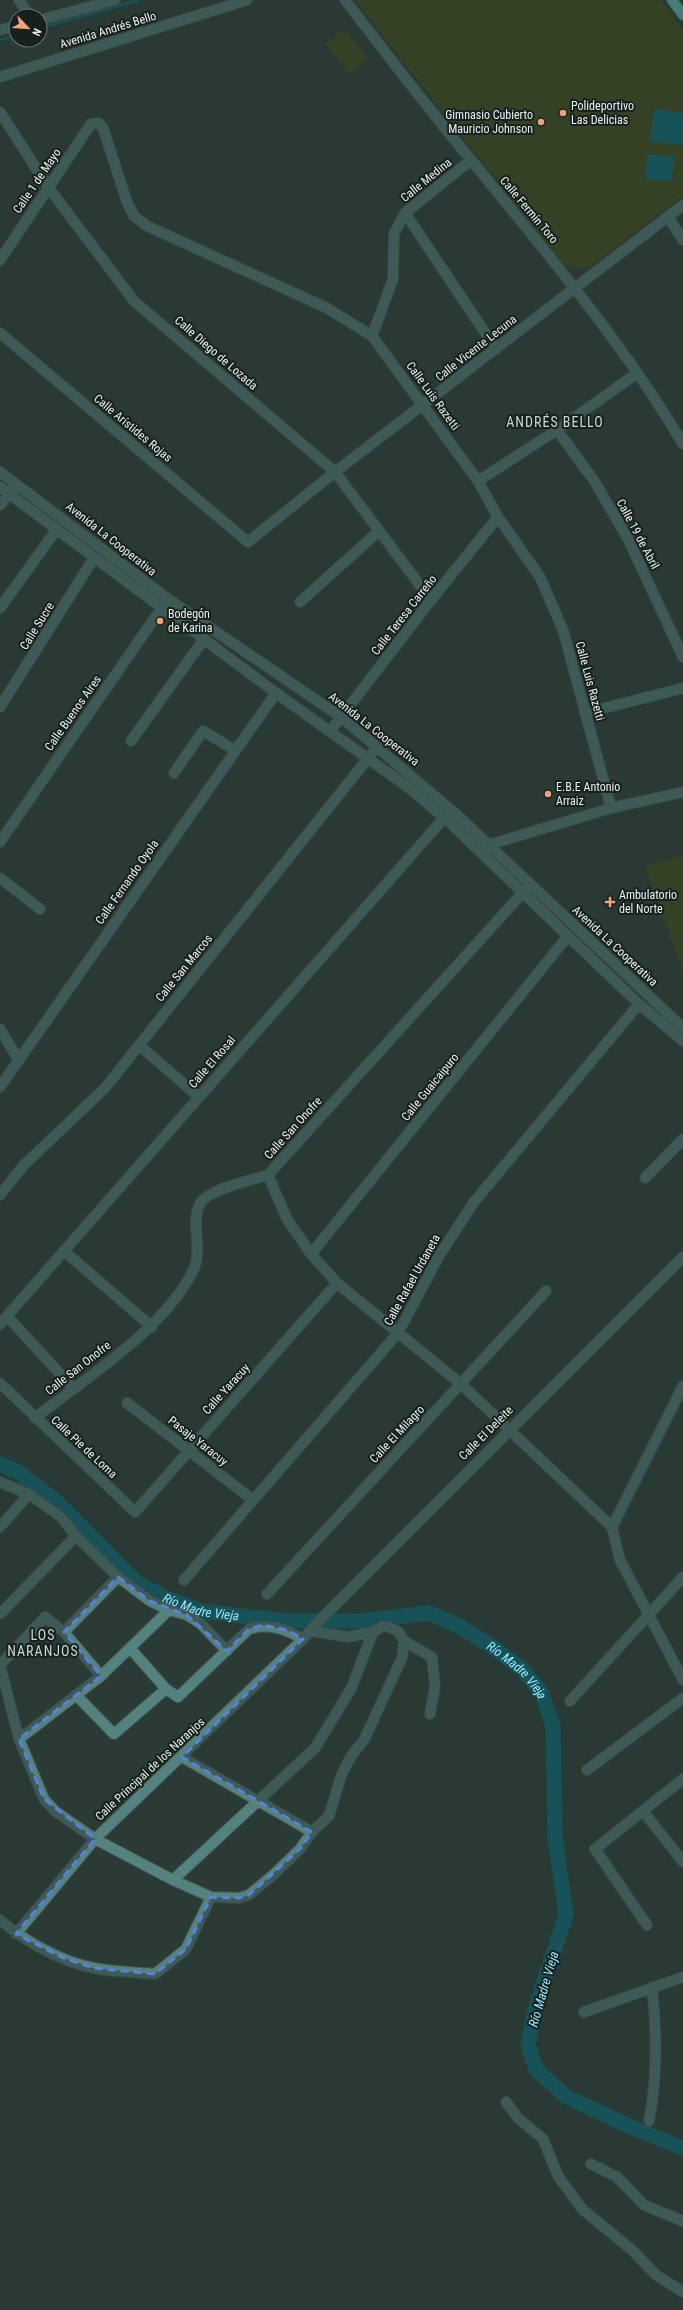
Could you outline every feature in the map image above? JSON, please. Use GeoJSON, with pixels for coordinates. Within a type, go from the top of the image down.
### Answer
{"type":"FeatureCollection","features":[{"type":"Feature","properties":{"kind":"main road"},"geometry":{"type":"LineString","coordinates":[[672,0],[683,15]]}},
{"type":"Feature","properties":{"kind":"street","name":"Avenida Andrés Bello"},"geometry":{"type":"LineString","coordinates":[[0,77],[247,0]]}},
{"type":"Feature","properties":{"kind":"street","name":"Calle Fermín Toro"},"geometry":{"type":"LineString","coordinates":[[345,0],[470,160],[575,287],[667,417],[683,444]]}},
{"type":"Feature","properties":{"kind":"street"},"geometry":{"type":"LineString","coordinates":[[48,18],[110,1]]}},
{"type":"Feature","properties":{"kind":"street","name":"Calle Diego de Lozada"},"geometry":{"type":"LineString","coordinates":[[0,112],[48,187],[134,301],[335,472],[431,600]]}},
{"type":"Feature","properties":{"kind":"street","name":"Calle 1 de Mayo"},"geometry":{"type":"LineString","coordinates":[[0,260],[91,124],[99,123]]}},
{"type":"Feature","properties":{"kind":"street","name":"Calle Luis Razetti"},"geometry":{"type":"LineString","coordinates":[[99,123],[104,128],[127,202],[134,216],[147,226],[327,308],[372,336],[423,404],[478,481],[498,517],[540,577],[560,623],[611,808]]}},
{"type":"Feature","properties":{"kind":"street","name":"Calle Medina"},"geometry":{"type":"LineString","coordinates":[[372,336],[393,279],[394,234],[404,213],[470,160]]}},
{"type":"Feature","properties":{"kind":"street","name":"Calle Vicente Lecuna"},"geometry":{"type":"LineString","coordinates":[[248,542],[335,472],[683,205]]}},
{"type":"Feature","properties":{"kind":"street"},"geometry":{"type":"LineString","coordinates":[[404,213],[496,349]]}},
{"type":"Feature","properties":{"kind":"street"},"geometry":{"type":"LineString","coordinates":[[668,217],[683,240]]}},
{"type":"Feature","properties":{"kind":"street","name":"Calle Arístides Rojas"},"geometry":{"type":"LineString","coordinates":[[0,333],[248,542]]}},
{"type":"Feature","properties":{"kind":"street"},"geometry":{"type":"LineString","coordinates":[[478,481],[557,430],[636,374]]}},
{"type":"Feature","properties":{"kind":"street","name":"Calle 19 de Abril"},"geometry":{"type":"LineString","coordinates":[[557,430],[595,482],[628,539],[683,657]]}},
{"type":"Feature","properties":{"kind":"street","name":"Avenida La Cooperativa"},"geometry":{"type":"LineString","coordinates":[[0,472],[19,484],[165,603],[204,639],[276,693],[331,730],[408,787],[444,818],[639,1004],[683,1041]]}},
{"type":"Feature","properties":{"kind":"street"},"geometry":{"type":"LineString","coordinates":[[0,506],[19,484]]}},
{"type":"Feature","properties":{"kind":"street","name":"Avenida La Cooperativa"},"geometry":{"type":"LineString","coordinates":[[0,487],[94,558],[341,717],[456,814],[683,1028]]}},
{"type":"Feature","properties":{"kind":"street","name":"Calle Teresa Carreño"},"geometry":{"type":"LineString","coordinates":[[331,730],[431,600],[498,517]]}},
{"type":"Feature","properties":{"kind":"street"},"geometry":{"type":"LineString","coordinates":[[0,608],[57,530]]}},
{"type":"Feature","properties":{"kind":"street"},"geometry":{"type":"LineString","coordinates":[[300,602],[379,531]]}},
{"type":"Feature","properties":{"kind":"street","name":"Calle Sucre"},"geometry":{"type":"LineString","coordinates":[[0,707],[94,558]]}},
{"type":"Feature","properties":{"kind":"street","name":"Calle Buenos Aires"},"geometry":{"type":"LineString","coordinates":[[0,842],[165,603]]}},
{"type":"Feature","properties":{"kind":"street"},"geometry":{"type":"LineString","coordinates":[[131,741],[204,639]]}},
{"type":"Feature","properties":{"kind":"street"},"geometry":{"type":"LineString","coordinates":[[585,713],[683,688]]}},
{"type":"Feature","properties":{"kind":"street","name":"Calle Fernando Oyola"},"geometry":{"type":"LineString","coordinates":[[0,1087],[18,1059],[276,693]]}},
{"type":"Feature","properties":{"kind":"street"},"geometry":{"type":"LineString","coordinates":[[174,772],[203,730],[235,750]]}},
{"type":"Feature","properties":{"kind":"street","name":"Calle San Marcos"},"geometry":{"type":"LineString","coordinates":[[0,1195],[23,1166],[105,1088],[377,746]]}},
{"type":"Feature","properties":{"kind":"street"},"geometry":{"type":"LineString","coordinates":[[477,849],[611,808],[683,792]]}},
{"type":"Feature","properties":{"kind":"street","name":"Calle El Rosal"},"geometry":{"type":"LineString","coordinates":[[3,1320],[444,818]]}},
{"type":"Feature","properties":{"kind":"street"},"geometry":{"type":"LineString","coordinates":[[0,878],[40,909]]}},
{"type":"Feature","properties":{"kind":"street","name":"Calle San Onofre"},"geometry":{"type":"LineString","coordinates":[[35,1418],[152,1327],[175,1300],[194,1270],[198,1243],[197,1215],[201,1202],[211,1193],[268,1175],[523,893],[530,883]]}},
{"type":"Feature","properties":{"kind":"street","name":"Calle Guaicaipuro"},"geometry":{"type":"LineString","coordinates":[[312,1254],[568,936]]}},
{"type":"Feature","properties":{"kind":"street","name":"Calle Rafael Urdaneta"},"geometry":{"type":"LineString","coordinates":[[184,1580],[398,1333],[439,1256],[474,1202],[639,1004]]}},
{"type":"Feature","properties":{"kind":"street"},"geometry":{"type":"LineString","coordinates":[[0,1029],[18,1059]]}},
{"type":"Feature","properties":{"kind":"street"},"geometry":{"type":"LineString","coordinates":[[139,1045],[199,1097]]}},
{"type":"Feature","properties":{"kind":"street"},"geometry":{"type":"LineString","coordinates":[[645,1178],[683,1139]]}},
{"type":"Feature","properties":{"kind":"street"},"geometry":{"type":"LineString","coordinates":[[268,1175],[287,1219],[312,1254],[337,1283],[461,1384],[612,1527],[620,1560],[648,1617],[683,1680]]}},
{"type":"Feature","properties":{"kind":"street"},"geometry":{"type":"LineString","coordinates":[[64,1251],[152,1327]]}},
{"type":"Feature","properties":{"kind":"street","name":"Calle El Deleite"},"geometry":{"type":"LineString","coordinates":[[312,1628],[509,1428],[683,1257]]}},
{"type":"Feature","properties":{"kind":"street","name":"Calle Yaracuy"},"geometry":{"type":"LineString","coordinates":[[135,1512],[337,1283]]}},
{"type":"Feature","properties":{"kind":"street","name":"Calle El Milagro"},"geometry":{"type":"LineString","coordinates":[[267,1594],[546,1291]]}},
{"type":"Feature","properties":{"kind":"street"},"geometry":{"type":"LineString","coordinates":[[3,1320],[74,1388]]}},
{"type":"Feature","properties":{"kind":"street","name":"Calle Pie de Loma"},"geometry":{"type":"LineString","coordinates":[[0,1383],[135,1512]]}},
{"type":"Feature","properties":{"kind":"street"},"geometry":{"type":"LineString","coordinates":[[612,1527],[683,1386]]}},
{"type":"Feature","properties":{"kind":"street","name":"Pasaje Yaracuy"},"geometry":{"type":"LineString","coordinates":[[127,1403],[253,1500]]}},
{"type":"Feature","properties":{"kind":"street"},"geometry":{"type":"LineString","coordinates":[[0,1482],[29,1494],[61,1517],[76,1536],[118,1577],[150,1601],[169,1610],[187,1614],[201,1624],[227,1651]]}},
{"type":"Feature","properties":{"kind":"street"},"geometry":{"type":"LineString","coordinates":[[0,1527],[29,1494]]}},
{"type":"Feature","properties":{"kind":"street"},"geometry":{"type":"LineString","coordinates":[[0,1614],[76,1536]]}},
{"type":"Feature","properties":{"kind":"street"},"geometry":{"type":"LineString","coordinates":[[64,1632],[118,1577]]}},
{"type":"Feature","properties":{"kind":"street"},"geometry":{"type":"LineString","coordinates":[[570,1701],[683,1577]]}},
{"type":"Feature","properties":{"kind":"street"},"geometry":{"type":"LineString","coordinates":[[19,1739],[66,1701],[76,1696],[101,1676],[169,1610]]}},
{"type":"Feature","properties":{"kind":"street"},"geometry":{"type":"LineString","coordinates":[[101,1676],[64,1632],[45,1617],[0,1665],[19,1739],[44,1799],[55,1811],[95,1838],[173,1880],[211,1897],[239,1898],[249,1895],[300,1849],[312,1832],[329,1816],[341,1776],[351,1756],[364,1740],[402,1658],[404,1641]]}},
{"type":"Feature","properties":{"kind":"street"},"geometry":{"type":"LineString","coordinates":[[130,1648],[166,1689],[176,1697],[180,1697],[249,1629],[263,1625],[288,1630],[303,1639]]}},
{"type":"Feature","properties":{"kind":"street"},"geometry":{"type":"LineString","coordinates":[[312,1628],[348,1637],[373,1632],[383,1626],[390,1627],[399,1632],[404,1641],[432,1657],[434,1686],[430,1714]]}},
{"type":"Feature","properties":{"kind":"street","name":"Calle Principal de los Naranjos"},"geometry":{"type":"LineString","coordinates":[[16,1934],[95,1838],[182,1757],[303,1639],[312,1628]]}},
{"type":"Feature","properties":{"kind":"street"},"geometry":{"type":"LineString","coordinates":[[173,1880],[315,1748],[351,1689],[373,1632]]}},
{"type":"Feature","properties":{"kind":"street"},"geometry":{"type":"LineString","coordinates":[[76,1696],[114,1734],[166,1689]]}},
{"type":"Feature","properties":{"kind":"street"},"geometry":{"type":"LineString","coordinates":[[587,1770],[683,1698]]}},
{"type":"Feature","properties":{"kind":"street"},"geometry":{"type":"LineString","coordinates":[[182,1757],[260,1800],[312,1832]]}},
{"type":"Feature","properties":{"kind":"street"},"geometry":{"type":"LineString","coordinates":[[647,1925],[595,1849],[683,1779]]}},
{"type":"Feature","properties":{"kind":"street"},"geometry":{"type":"LineString","coordinates":[[643,1811],[683,1862]]}},
{"type":"Feature","properties":{"kind":"street"},"geometry":{"type":"LineString","coordinates":[[0,1920],[16,1934],[61,1957],[93,1968],[155,1974],[186,1949],[211,1897]]}},
{"type":"Feature","properties":{"kind":"street"},"geometry":{"type":"LineString","coordinates":[[584,2012],[683,1977]]}},
{"type":"Feature","properties":{"kind":"street"},"geometry":{"type":"LineString","coordinates":[[649,2121],[655,2086],[657,2054],[652,1988]]}},
{"type":"Feature","properties":{"kind":"street"},"geometry":{"type":"LineString","coordinates":[[506,2102],[518,2118],[543,2139],[558,2176],[582,2209],[632,2250],[656,2275],[683,2292]]}},
{"type":"Feature","properties":{"kind":"street"},"geometry":{"type":"LineString","coordinates":[[591,2164],[616,2177],[644,2205],[683,2221]]}},
{"type":"Feature","properties":{"kind":"highlighted area"},"geometry":{"type":"Polygon","coordinates":[[[118,1577],[150,1601],[187,1615],[227,1651],[249,1629],[263,1625],[287,1630],[303,1639],[182,1757],[312,1832],[300,1849],[249,1895],[239,1898],[211,1897],[186,1949],[155,1974],[93,1968],[61,1957],[16,1934],[95,1839],[44,1799],[19,1739],[101,1676],[64,1632],[118,1577]]]}},
{"type":"Feature","properties":{"kind":"green space","name":"Polideportivo Las Delicias"},"geometry":{"type":"Polygon","coordinates":[[[355,0],[660,0],[683,30],[683,196],[591,266],[576,268],[569,267],[562,263],[355,0]]]}},
{"type":"Feature","properties":{"kind":"green space"},"geometry":{"type":"Polygon","coordinates":[[[344,29],[368,58],[350,74],[325,44],[344,29]]]}},
{"type":"Feature","properties":{"kind":"green space"},"geometry":{"type":"Polygon","coordinates":[[[683,856],[683,971],[645,866],[683,856]]]}},
{"type":"Feature","properties":{"kind":"water"},"geometry":{"type":"Polygon","coordinates":[[[654,109],[683,113],[683,145],[650,141],[654,109]]]}},
{"type":"Feature","properties":{"kind":"water"},"geometry":{"type":"Polygon","coordinates":[[[648,154],[675,157],[671,182],[645,179],[648,154]]]}},
{"type":"Feature","properties":{"kind":"waterway"},"geometry":{"type":"LineString","coordinates":[[48,26],[139,0]]}},
{"type":"Feature","properties":{"kind":"waterway"},"geometry":{"type":"LineString","coordinates":[[0,40],[8,38]]}},
{"type":"Feature","properties":{"kind":"waterway","name":"Río Madre Vieja"},"geometry":{"type":"LineString","coordinates":[[0,1464],[18,1472],[56,1501],[137,1583],[169,1599],[201,1611],[286,1621],[359,1621],[429,1613],[459,1626],[493,1647],[523,1670],[541,1692],[553,1726],[555,1837],[566,1915],[536,2006],[528,2045],[536,2069],[565,2096],[631,2127],[683,2148]]}},
{"type":"Feature","properties":{"kind":"place","name":"Polideportivo Las Delicias"},"geometry":{"type":"Point","coordinates":[563,113]}},
{"type":"Feature","properties":{"kind":"place","name":"Gimnasio Cubierto Mauricio Johnson"},"geometry":{"type":"Point","coordinates":[541,122]}},
{"type":"Feature","properties":{"kind":"place","name":"Bodegón de Karina"},"geometry":{"type":"Point","coordinates":[160,621]}},
{"type":"Feature","properties":{"kind":"place","name":"E.B.E Antonio Arraiz"},"geometry":{"type":"Point","coordinates":[548,794]}},
{"type":"Feature","properties":{"kind":"place","name":"Ambulatorio del Norte"},"geometry":{"type":"Point","coordinates":[610,902]}},
{"type":"Feature","properties":{"kind":"district","name":"ANDRÉS BELLO"},"geometry":{"type":"Point","coordinates":[555,422]}},
{"type":"Feature","properties":{"kind":"district","name":"LOS NARANJOS"},"geometry":{"type":"Point","coordinates":[43,1644]}}]}
